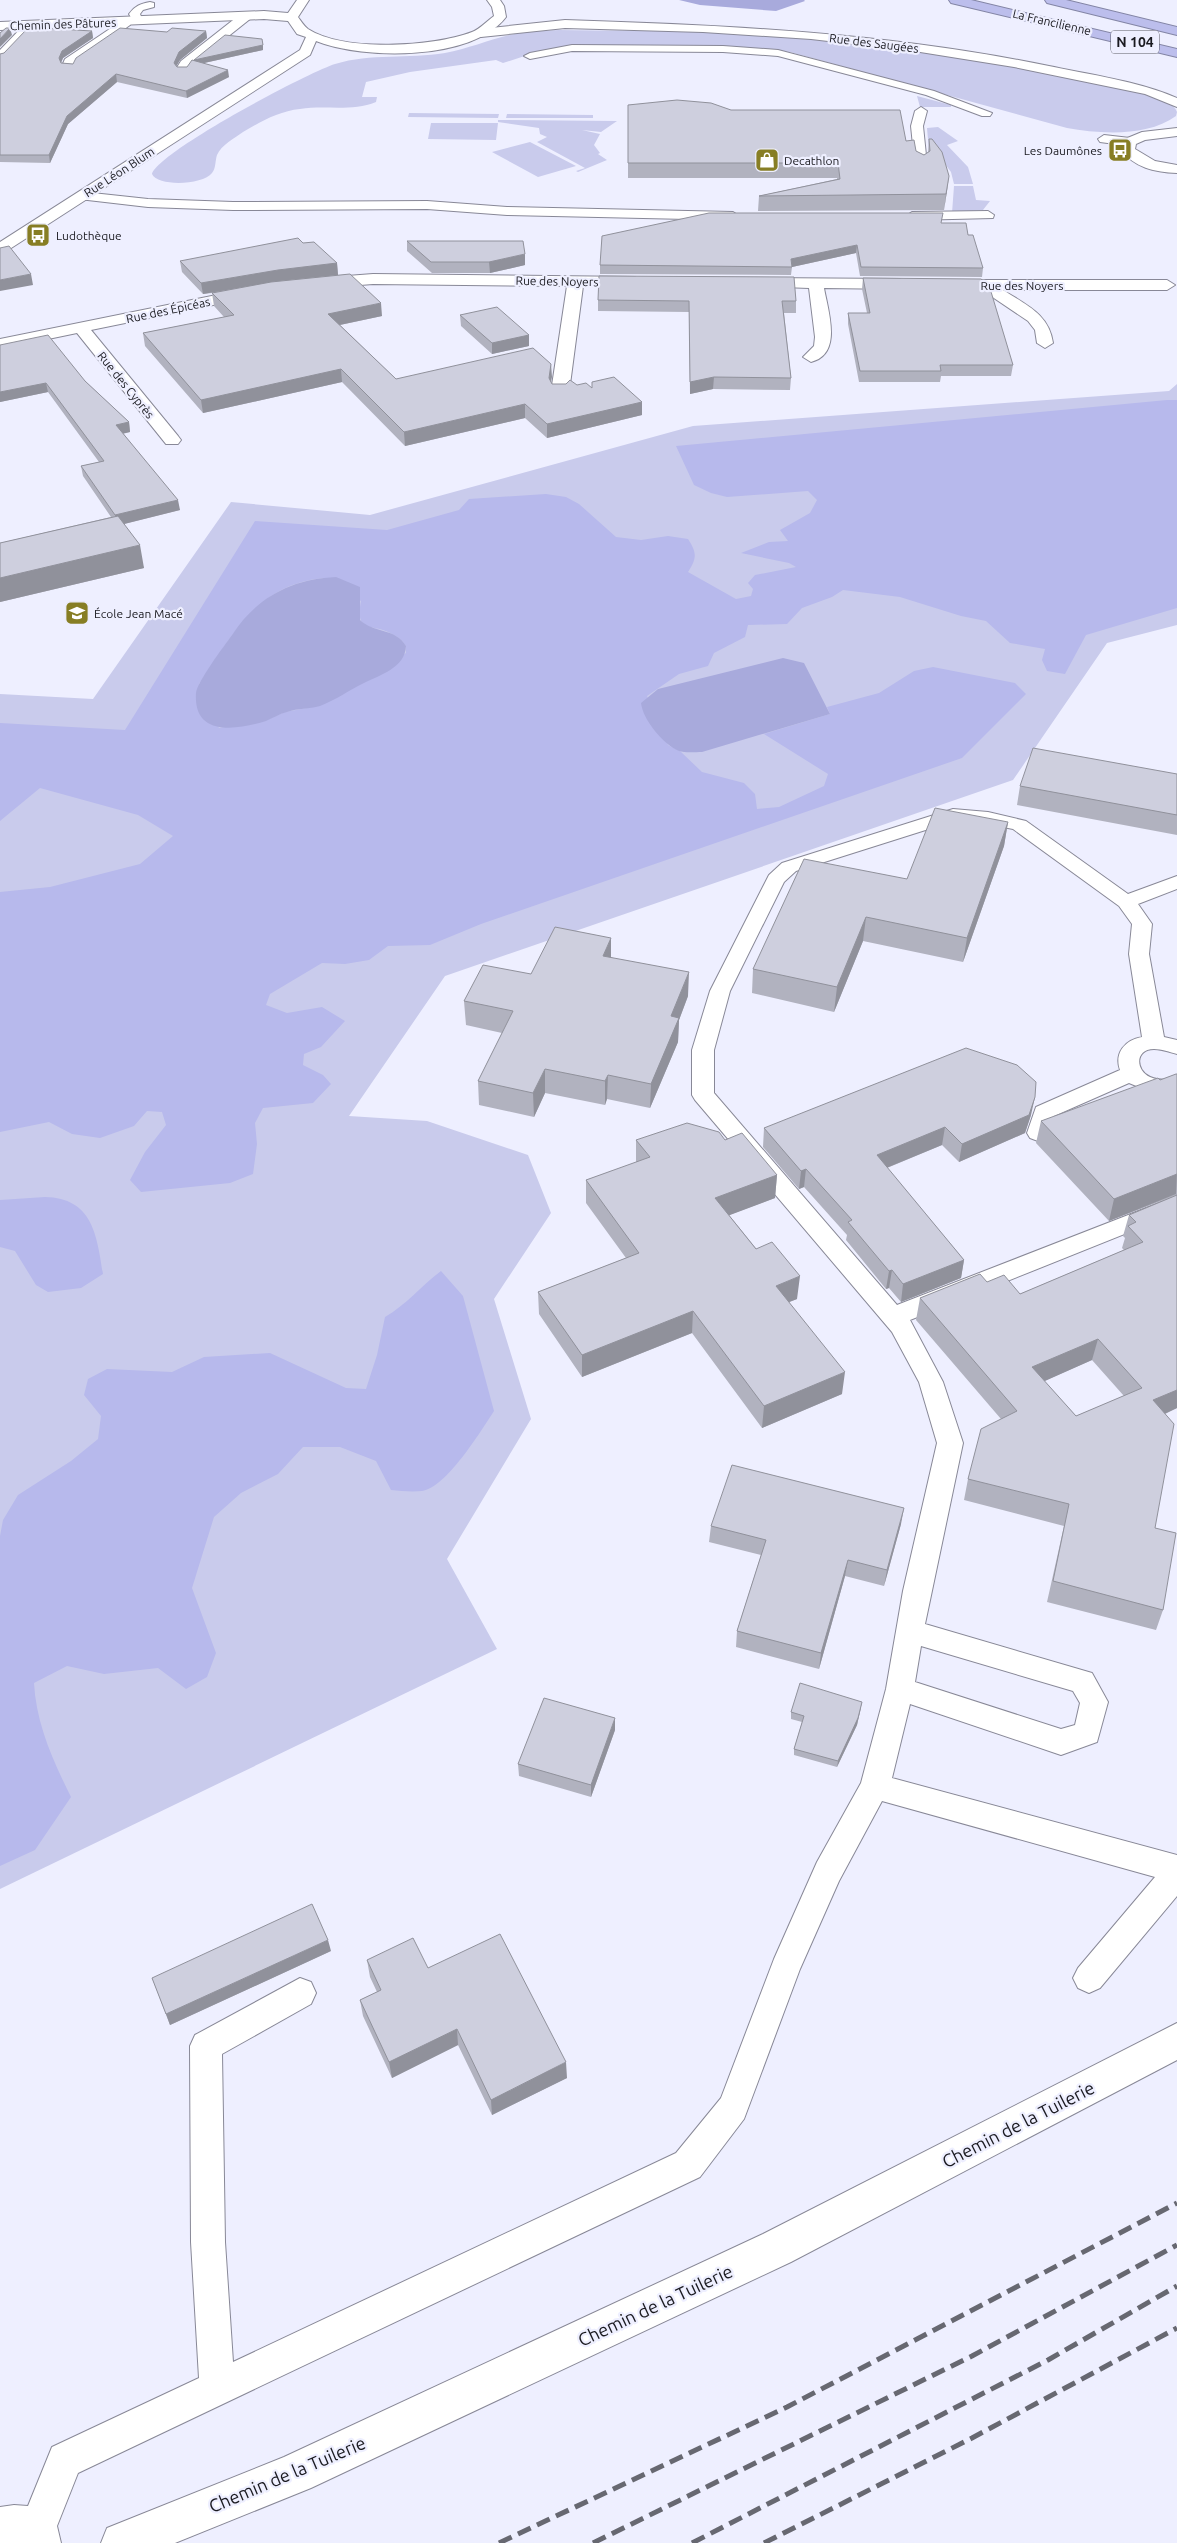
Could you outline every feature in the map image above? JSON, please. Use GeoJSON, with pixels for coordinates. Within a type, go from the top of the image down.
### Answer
{"type":"FeatureCollection","features":[{"type":"Feature","properties":{"kind":"highway","name":"La Francilienne"},"geometry":{"type":"LineString","coordinates":[[955,0],[1177,53]]}},
{"type":"Feature","properties":{"kind":"highway","name":"La Francilienne"},"geometry":{"type":"LineString","coordinates":[[1051,0],[1177,31]]}},
{"type":"Feature","properties":{"kind":"street","name":"Rue des Saugées"},"geometry":{"type":"LineString","coordinates":[[496,3],[519,14],[565,24]]}},
{"type":"Feature","properties":{"kind":"street"},"geometry":{"type":"LineString","coordinates":[[481,33],[496,22],[500,11],[496,3]]}},
{"type":"Feature","properties":{"kind":"street"},"geometry":{"type":"LineString","coordinates":[[296,8],[300,30],[312,37],[364,48]]}},
{"type":"Feature","properties":{"kind":"street","name":"Chemin des Pâtures"},"geometry":{"type":"LineString","coordinates":[[0,26],[264,15],[296,8]]}},
{"type":"Feature","properties":{"kind":"street"},"geometry":{"type":"LineString","coordinates":[[184,69],[186,64],[246,16]]}},
{"type":"Feature","properties":{"kind":"street","name":"Chemin des Pâtures"},"geometry":{"type":"LineString","coordinates":[[69,66],[70,62],[134,20]]}},
{"type":"Feature","properties":{"kind":"street","name":"Rue des Saugées"},"geometry":{"type":"LineString","coordinates":[[364,48],[399,49],[436,46],[481,33],[565,24],[712,29],[811,35],[914,47],[1014,63],[1130,87],[1166,96],[1177,103]]}},
{"type":"Feature","properties":{"kind":"street","name":"Rue Léon Blum"},"geometry":{"type":"LineString","coordinates":[[0,249],[304,52],[312,37]]}},
{"type":"Feature","properties":{"kind":"street"},"geometry":{"type":"LineString","coordinates":[[337,55],[364,48]]}},
{"type":"Feature","properties":{"kind":"street","name":"Rue Léon Blum"},"geometry":{"type":"LineString","coordinates":[[238,96],[305,67]]}},
{"type":"Feature","properties":{"kind":"street"},"geometry":{"type":"LineString","coordinates":[[1177,132],[1142,136],[1130,142],[1128,149],[1132,155],[1141,161],[1177,170]]}},
{"type":"Feature","properties":{"kind":"street","name":"Rue des Noyers"},"geometry":{"type":"LineString","coordinates":[[306,284],[373,279],[646,282]]}},
{"type":"Feature","properties":{"kind":"street"},"geometry":{"type":"LineString","coordinates":[[560,392],[576,281]]}},
{"type":"Feature","properties":{"kind":"street"},"geometry":{"type":"LineString","coordinates":[[746,283],[920,284]]}},
{"type":"Feature","properties":{"kind":"street"},"geometry":{"type":"LineString","coordinates":[[811,357],[822,347],[823,337],[816,284]]}},
{"type":"Feature","properties":{"kind":"street","name":"Rue des Noyers"},"geometry":{"type":"LineString","coordinates":[[939,285],[1167,285]]}},
{"type":"Feature","properties":{"kind":"street"},"geometry":{"type":"LineString","coordinates":[[986,285],[1034,318],[1043,329],[1045,343]]}},
{"type":"Feature","properties":{"kind":"street","name":"Rue des Épicéas"},"geometry":{"type":"LineString","coordinates":[[0,344],[264,291]]}},
{"type":"Feature","properties":{"kind":"street","name":"Rue des Cyprès"},"geometry":{"type":"LineString","coordinates":[[81,328],[172,440]]}},
{"type":"Feature","properties":{"kind":"street","name":"Chemin de la Tuilerie"},"geometry":{"type":"LineString","coordinates":[[122,2543],[296,2473],[777,2248],[1177,2042]]}},
{"type":"Feature","properties":{"kind":"lane"},"geometry":{"type":"LineString","coordinates":[[0,57],[30,25]]}},
{"type":"Feature","properties":{"kind":"lane"},"geometry":{"type":"LineString","coordinates":[[530,56],[572,48],[723,49],[778,53],[930,93],[986,113]]}},
{"type":"Feature","properties":{"kind":"lane"},"geometry":{"type":"LineString","coordinates":[[921,111],[917,126],[921,165]]}},
{"type":"Feature","properties":{"kind":"lane"},"geometry":{"type":"LineString","coordinates":[[1104,139],[1130,142]]}},
{"type":"Feature","properties":{"kind":"lane"},"geometry":{"type":"LineString","coordinates":[[83,196],[148,203],[233,206],[427,205],[507,211],[751,216]]}},
{"type":"Feature","properties":{"kind":"lane"},"geometry":{"type":"LineString","coordinates":[[901,217],[988,215]]}},
{"type":"Feature","properties":{"kind":"lane"},"geometry":{"type":"LineString","coordinates":[[0,2525],[14,2523],[41,2534],[65,2460],[688,2165],[733,2108],[785,1968],[828,1872],[875,1786],[900,1688],[910,1631],[950,1443],[931,1382],[901,1326],[703,1095],[704,1050],[720,990],[776,879],[789,866],[953,815],[988,818],[1019,825],[1126,902],[1142,924],[1139,954],[1165,1044],[1136,1046],[1126,1056],[1126,1065],[1131,1074],[1141,1082],[1154,1087],[1177,1087]]}},
{"type":"Feature","properties":{"kind":"lane"},"geometry":{"type":"LineString","coordinates":[[1126,902],[1177,882]]}},
{"type":"Feature","properties":{"kind":"lane"},"geometry":{"type":"LineString","coordinates":[[1038,1132],[1044,1112],[1131,1074]]}},
{"type":"Feature","properties":{"kind":"lane"},"geometry":{"type":"LineString","coordinates":[[893,1317],[1177,1204]]}},
{"type":"Feature","properties":{"kind":"lane"},"geometry":{"type":"LineString","coordinates":[[900,1688],[1061,1742],[1087,1733],[1094,1702],[1082,1682],[910,1631]]}},
{"type":"Feature","properties":{"kind":"lane"},"geometry":{"type":"LineString","coordinates":[[875,1786],[1177,1869]]}},
{"type":"Feature","properties":{"kind":"lane"},"geometry":{"type":"LineString","coordinates":[[1089,1978],[1177,1873]]}},
{"type":"Feature","properties":{"kind":"lane"},"geometry":{"type":"LineString","coordinates":[[217,2387],[208,2242],[206,2046],[300,1993]]}},
{"type":"Feature","properties":{"kind":"shaded area"},"geometry":{"type":"Polygon","coordinates":[[[679,0],[805,1],[776,11],[700,5],[679,0]]]}},
{"type":"Feature","properties":{"kind":"shaded area"},"geometry":{"type":"Polygon","coordinates":[[[559,30],[702,32],[805,39],[907,50],[1009,65],[1158,97],[1167,101],[1177,112],[1176,116],[1152,128],[1138,131],[1094,132],[1067,128],[790,52],[733,47],[578,46],[540,51],[503,63],[496,60],[410,72],[366,82],[362,97],[377,97],[376,102],[348,108],[300,109],[270,117],[243,132],[225,145],[217,155],[212,173],[207,177],[191,182],[171,183],[156,178],[152,174],[161,163],[206,131],[267,97],[319,70],[335,64],[362,58],[445,53],[516,34],[559,30]]]}},
{"type":"Feature","properties":{"kind":"shaded area"},"geometry":{"type":"Polygon","coordinates":[[[917,96],[951,105],[951,107],[920,107],[917,96]]]}},
{"type":"Feature","properties":{"kind":"shaded area"},"geometry":{"type":"Polygon","coordinates":[[[409,113],[499,114],[498,118],[408,117],[409,113]]]}},
{"type":"Feature","properties":{"kind":"shaded area"},"geometry":{"type":"Polygon","coordinates":[[[507,114],[593,115],[593,118],[506,118],[507,114]]]}},
{"type":"Feature","properties":{"kind":"shaded area"},"geometry":{"type":"Polygon","coordinates":[[[498,120],[617,121],[601,132],[582,130],[600,134],[594,145],[600,153],[598,154],[607,160],[578,172],[576,171],[585,168],[537,142],[547,137],[540,134],[539,128],[498,122],[498,120]]]}},
{"type":"Feature","properties":{"kind":"shaded area"},"geometry":{"type":"Polygon","coordinates":[[[431,123],[498,123],[496,140],[428,139],[431,123]]]}},
{"type":"Feature","properties":{"kind":"shaded area"},"geometry":{"type":"Polygon","coordinates":[[[938,127],[958,141],[947,145],[968,167],[973,184],[954,184],[951,172],[936,152],[929,151],[927,128],[938,127]]]}},
{"type":"Feature","properties":{"kind":"shaded area"},"geometry":{"type":"Polygon","coordinates":[[[530,142],[576,166],[538,177],[492,152],[530,142]]]}},
{"type":"Feature","properties":{"kind":"shaded area"},"geometry":{"type":"Polygon","coordinates":[[[954,186],[973,186],[976,200],[990,201],[983,210],[952,213],[954,186]]]}},
{"type":"Feature","properties":{"kind":"shaded area"},"geometry":{"type":"Polygon","coordinates":[[[1177,384],[1177,625],[1107,643],[1013,780],[445,976],[349,1116],[427,1121],[528,1155],[551,1213],[494,1299],[531,1419],[447,1559],[497,1649],[0,1889],[0,694],[93,699],[231,502],[370,515],[693,426],[1169,391],[1177,384]]]}},
{"type":"Feature","properties":{"kind":"shaded area"},"geometry":{"type":"Polygon","coordinates":[[[1177,400],[1177,608],[1086,635],[1065,674],[1047,671],[1042,660],[1045,649],[1010,643],[986,621],[961,616],[900,597],[843,590],[832,597],[802,608],[787,624],[748,625],[745,637],[714,653],[708,666],[679,674],[647,696],[668,745],[680,751],[702,772],[744,783],[755,794],[757,809],[779,807],[824,786],[828,774],[764,734],[830,714],[827,707],[879,693],[914,671],[933,667],[1015,683],[1026,694],[962,758],[481,924],[430,945],[388,946],[369,960],[345,964],[322,963],[270,994],[266,1005],[287,1013],[322,1007],[345,1021],[321,1047],[304,1054],[303,1065],[323,1075],[331,1084],[313,1103],[263,1108],[255,1123],[257,1144],[253,1174],[230,1183],[141,1192],[130,1180],[145,1152],[166,1125],[162,1112],[147,1111],[134,1126],[100,1138],[72,1134],[49,1122],[0,1132],[0,892],[50,887],[140,864],[173,836],[138,815],[40,788],[0,821],[0,723],[125,730],[255,521],[387,530],[459,510],[469,499],[546,494],[566,497],[579,504],[616,537],[641,540],[668,536],[688,539],[695,555],[688,572],[736,599],[751,596],[753,589],[748,583],[755,575],[796,567],[789,563],[741,553],[769,542],[788,541],[780,530],[810,513],[817,500],[808,491],[727,497],[711,493],[694,485],[676,446],[1177,400]],[[323,578],[300,583],[281,590],[264,601],[236,630],[199,684],[219,728],[264,721],[285,712],[318,706],[406,653],[406,646],[398,637],[363,623],[360,619],[361,601],[323,578]]]}},
{"type":"Feature","properties":{"kind":"shaded area"},"geometry":{"type":"Polygon","coordinates":[[[336,577],[360,587],[360,620],[371,627],[390,633],[402,640],[406,646],[405,654],[401,660],[384,674],[320,706],[291,711],[266,721],[242,727],[219,727],[209,724],[202,717],[197,707],[196,693],[217,655],[242,622],[264,601],[290,586],[336,577]]]}},
{"type":"Feature","properties":{"kind":"shaded area"},"geometry":{"type":"Polygon","coordinates":[[[783,658],[804,663],[830,714],[702,752],[687,752],[673,748],[660,737],[650,724],[643,710],[641,703],[658,689],[783,658]]]}},
{"type":"Feature","properties":{"kind":"shaded area"},"geometry":{"type":"Polygon","coordinates":[[[45,1197],[61,1199],[73,1204],[83,1212],[95,1233],[103,1274],[81,1288],[48,1292],[36,1285],[15,1251],[0,1247],[0,1200],[45,1197]]]}},
{"type":"Feature","properties":{"kind":"shaded area"},"geometry":{"type":"Polygon","coordinates":[[[441,1271],[463,1296],[494,1411],[472,1444],[442,1480],[431,1488],[422,1491],[391,1490],[376,1461],[340,1447],[303,1447],[278,1474],[241,1493],[214,1517],[192,1588],[216,1653],[207,1677],[186,1689],[158,1668],[104,1674],[67,1666],[34,1683],[38,1713],[46,1742],[71,1797],[35,1850],[0,1866],[0,1536],[3,1520],[18,1495],[71,1461],[98,1439],[101,1416],[84,1395],[88,1379],[107,1369],[172,1372],[204,1357],[270,1353],[346,1388],[366,1389],[377,1355],[385,1317],[400,1307],[441,1271]]]}},
{"type":"Feature","properties":{"kind":"building"},"geometry":{"type":"Polygon","coordinates":[[[6,28],[10,28],[0,39],[0,33],[6,28]]]}},
{"type":"Feature","properties":{"kind":"building"},"geometry":{"type":"Polygon","coordinates":[[[42,28],[92,31],[62,51],[59,58],[61,63],[73,64],[76,58],[120,28],[167,32],[172,28],[206,31],[179,52],[174,63],[177,67],[187,67],[192,60],[228,70],[186,91],[116,74],[67,116],[49,155],[0,155],[0,54],[4,53],[26,30],[39,31],[42,28]]]}},
{"type":"Feature","properties":{"kind":"building"},"geometry":{"type":"Polygon","coordinates":[[[225,35],[262,39],[263,45],[194,60],[225,35]]]}},
{"type":"Feature","properties":{"kind":"building"},"geometry":{"type":"Polygon","coordinates":[[[677,100],[711,103],[731,110],[900,110],[906,141],[914,140],[916,151],[924,155],[930,151],[929,139],[932,139],[942,152],[949,176],[946,194],[759,196],[840,179],[838,163],[628,163],[628,105],[677,100]]]}},
{"type":"Feature","properties":{"kind":"building"},"geometry":{"type":"Polygon","coordinates":[[[709,213],[943,213],[941,223],[966,223],[968,235],[973,235],[983,268],[861,267],[857,245],[791,259],[792,267],[600,265],[602,236],[709,213]]]}},
{"type":"Feature","properties":{"kind":"building"},"geometry":{"type":"Polygon","coordinates":[[[298,238],[303,243],[314,242],[337,263],[278,270],[201,283],[180,261],[298,238]]]}},
{"type":"Feature","properties":{"kind":"building"},"geometry":{"type":"Polygon","coordinates":[[[407,241],[523,241],[525,254],[489,262],[431,262],[407,241]]]}},
{"type":"Feature","properties":{"kind":"building"},"geometry":{"type":"Polygon","coordinates":[[[9,246],[31,274],[0,280],[0,248],[9,246]]]}},
{"type":"Feature","properties":{"kind":"building"},"geometry":{"type":"Polygon","coordinates":[[[350,274],[381,303],[328,314],[396,379],[533,348],[551,364],[549,378],[552,384],[566,384],[570,380],[577,385],[586,383],[592,388],[592,382],[614,377],[642,402],[547,424],[525,404],[404,432],[341,369],[201,400],[143,333],[234,315],[212,293],[271,282],[350,274]]]}},
{"type":"Feature","properties":{"kind":"building"},"geometry":{"type":"Polygon","coordinates":[[[599,276],[794,277],[796,301],[782,301],[791,378],[714,377],[690,382],[689,301],[598,300],[599,276]]]}},
{"type":"Feature","properties":{"kind":"building"},"geometry":{"type":"Polygon","coordinates":[[[863,278],[981,279],[989,285],[1013,365],[940,365],[941,371],[860,371],[848,313],[870,313],[863,278]]]}},
{"type":"Feature","properties":{"kind":"building"},"geometry":{"type":"Polygon","coordinates":[[[497,307],[529,335],[492,343],[460,315],[497,307]]]}},
{"type":"Feature","properties":{"kind":"building"},"geometry":{"type":"Polygon","coordinates":[[[48,335],[85,381],[129,422],[116,425],[178,500],[115,515],[81,466],[104,461],[46,383],[0,392],[0,345],[48,335]]]}},
{"type":"Feature","properties":{"kind":"building"},"geometry":{"type":"Polygon","coordinates":[[[118,516],[140,545],[0,578],[0,543],[118,516]]]}},
{"type":"Feature","properties":{"kind":"building"},"geometry":{"type":"Polygon","coordinates":[[[1033,748],[1177,774],[1177,815],[1020,786],[1033,748]]]}},
{"type":"Feature","properties":{"kind":"building"},"geometry":{"type":"Polygon","coordinates":[[[935,808],[1008,822],[967,938],[866,917],[837,987],[753,969],[804,859],[907,879],[935,808]]]}},
{"type":"Feature","properties":{"kind":"building"},"geometry":{"type":"Polygon","coordinates":[[[555,927],[611,938],[603,956],[689,972],[671,1016],[679,1018],[651,1084],[608,1075],[605,1081],[545,1069],[533,1093],[478,1081],[513,1011],[464,1001],[483,965],[531,974],[555,927]]]}},
{"type":"Feature","properties":{"kind":"building"},"geometry":{"type":"Polygon","coordinates":[[[966,1048],[1017,1065],[1036,1082],[1035,1097],[1029,1115],[962,1144],[945,1127],[877,1155],[964,1260],[903,1284],[892,1270],[889,1271],[848,1222],[852,1220],[806,1169],[801,1171],[764,1128],[966,1048]]]}},
{"type":"Feature","properties":{"kind":"building"},"geometry":{"type":"Polygon","coordinates":[[[1177,1074],[1177,1174],[1114,1199],[1041,1121],[1158,1078],[1160,1080],[1177,1074]]]}},
{"type":"Feature","properties":{"kind":"building"},"geometry":{"type":"Polygon","coordinates":[[[687,1123],[719,1132],[725,1140],[742,1133],[777,1175],[715,1198],[756,1249],[772,1242],[800,1276],[776,1286],[845,1372],[764,1406],[693,1311],[582,1355],[538,1292],[639,1253],[586,1180],[650,1157],[636,1140],[687,1123]]]}},
{"type":"Feature","properties":{"kind":"building"},"geometry":{"type":"Polygon","coordinates":[[[1177,1195],[1177,1390],[1153,1400],[1174,1424],[1155,1528],[1176,1533],[1163,1610],[1053,1581],[1069,1504],[968,1479],[981,1429],[1017,1411],[920,1298],[980,1274],[987,1282],[1004,1275],[1020,1294],[1143,1242],[1128,1226],[1136,1222],[1129,1215],[1177,1195]],[[1098,1339],[1032,1367],[1076,1416],[1142,1388],[1098,1339]]]}},
{"type":"Feature","properties":{"kind":"building"},"geometry":{"type":"Polygon","coordinates":[[[732,1465],[904,1508],[887,1570],[848,1560],[821,1653],[737,1631],[766,1540],[711,1526],[732,1465]]]}},
{"type":"Feature","properties":{"kind":"building"},"geometry":{"type":"Polygon","coordinates":[[[800,1683],[862,1702],[858,1718],[838,1761],[794,1749],[804,1716],[791,1712],[800,1683]]]}},
{"type":"Feature","properties":{"kind":"building"},"geometry":{"type":"Polygon","coordinates":[[[544,1698],[615,1718],[591,1785],[518,1764],[544,1698]]]}},
{"type":"Feature","properties":{"kind":"building"},"geometry":{"type":"Polygon","coordinates":[[[312,1904],[328,1940],[166,2014],[152,1978],[312,1904]]]}},
{"type":"Feature","properties":{"kind":"building"},"geometry":{"type":"Polygon","coordinates":[[[500,1934],[566,2062],[491,2100],[457,2029],[389,2062],[360,2000],[381,1990],[367,1960],[413,1938],[428,1968],[500,1934]]]}},
{"type":"Feature","properties":{"kind":"railway"},"geometry":{"type":"LineString","coordinates":[[499,2543],[787,2407],[1177,2203]]}},
{"type":"Feature","properties":{"kind":"railway"},"geometry":{"type":"LineString","coordinates":[[593,2543],[972,2356],[1177,2245]]}},
{"type":"Feature","properties":{"kind":"railway"},"geometry":{"type":"LineString","coordinates":[[692,2543],[1048,2360],[1177,2286]]}},
{"type":"Feature","properties":{"kind":"railway"},"geometry":{"type":"LineString","coordinates":[[764,2543],[972,2438],[1177,2328]]}},
{"type":"Feature","properties":{"kind":"place","name":"Les Daumônes"},"geometry":{"type":"Point","coordinates":[1120,150]}},
{"type":"Feature","properties":{"kind":"place","name":"Decathlon"},"geometry":{"type":"Point","coordinates":[767,160]}},
{"type":"Feature","properties":{"kind":"place","name":"Ludothèque"},"geometry":{"type":"Point","coordinates":[38,235]}},
{"type":"Feature","properties":{"kind":"place","name":"École Jean Macé"},"geometry":{"type":"Point","coordinates":[77,613]}}]}
